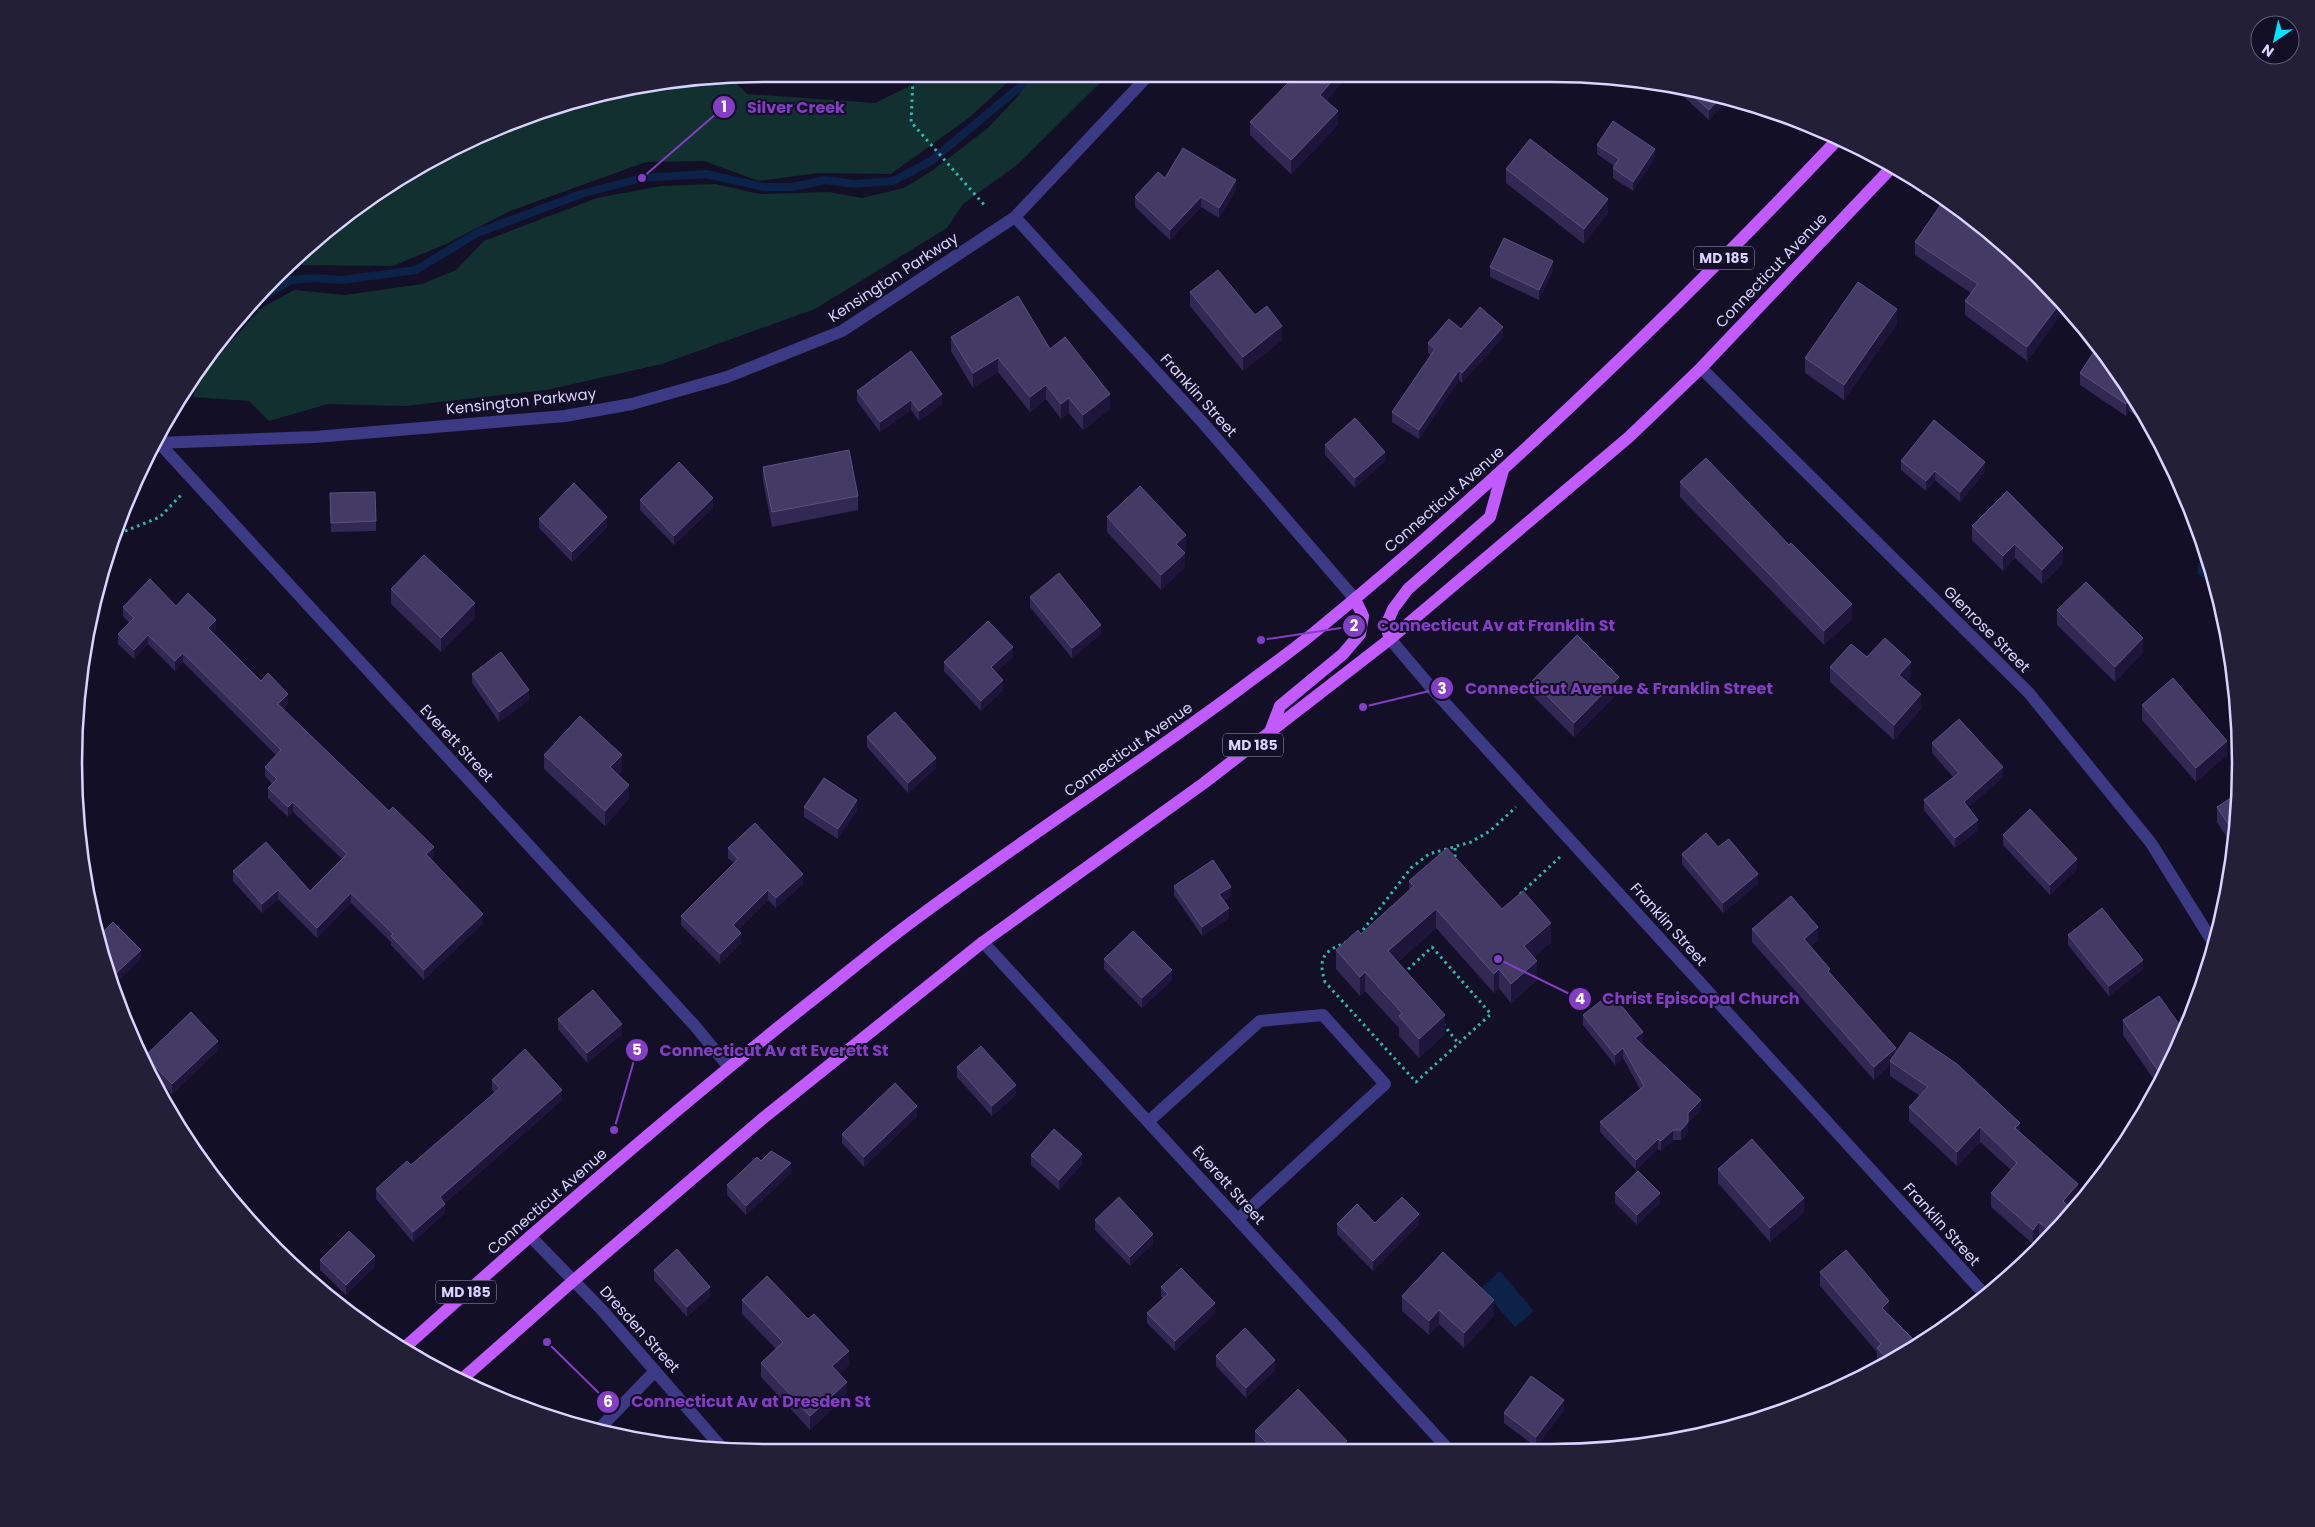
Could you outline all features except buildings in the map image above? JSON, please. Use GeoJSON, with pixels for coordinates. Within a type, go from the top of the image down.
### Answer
{"type":"FeatureCollection","features":[{"type":"Feature","properties":{"kind":"main road","name":"Connecticut Avenue"},"geometry":{"type":"LineString","coordinates":[[408,1344],[530,1236],[728,1066],[916,918],[1164,745],[1311,635],[1355,599],[1503,470],[1606,375],[1671,312],[1833,144]]}},
{"type":"Feature","properties":{"kind":"main road","name":"Connecticut Avenue"},"geometry":{"type":"LineString","coordinates":[[466,1376],[762,1119],[983,942],[1204,783],[1390,639],[1629,437],[1700,368],[1888,172]]}},
{"type":"Feature","properties":{"kind":"main road"},"geometry":{"type":"LineString","coordinates":[[1390,639],[1386,626],[1393,609],[1408,589],[1490,517],[1503,470]]}},
{"type":"Feature","properties":{"kind":"main road"},"geometry":{"type":"LineString","coordinates":[[1270,732],[1280,706],[1343,654],[1360,634],[1363,616],[1355,599]]}},
{"type":"Feature","properties":{"kind":"street","name":"Kensington Parkway"},"geometry":{"type":"LineString","coordinates":[[163,443],[315,436],[565,416],[632,404],[727,377],[842,331],[1015,217],[1142,82]]}},
{"type":"Feature","properties":{"kind":"street","name":"Franklin Street"},"geometry":{"type":"LineString","coordinates":[[1015,217],[1204,424],[1355,599]]}},
{"type":"Feature","properties":{"kind":"street","name":"Glenrose Street"},"geometry":{"type":"LineString","coordinates":[[1700,368],[2029,693],[2151,843],[2210,937]]}},
{"type":"Feature","properties":{"kind":"street","name":"Everett Street"},"geometry":{"type":"LineString","coordinates":[[161,447],[695,1026],[728,1066]]}},
{"type":"Feature","properties":{"kind":"street","name":"Franklin Street"},"geometry":{"type":"LineString","coordinates":[[1390,639],[1982,1291]]}},
{"type":"Feature","properties":{"kind":"street","name":"Everett Street"},"geometry":{"type":"LineString","coordinates":[[983,942],[1444,1444]]}},
{"type":"Feature","properties":{"kind":"street"},"geometry":{"type":"LineString","coordinates":[[1149,1121],[1260,1021],[1323,1016],[1385,1084],[1238,1219]]}},
{"type":"Feature","properties":{"kind":"street","name":"Dresden Street"},"geometry":{"type":"LineString","coordinates":[[530,1236],[602,1310],[718,1443]]}},
{"type":"Feature","properties":{"kind":"street"},"geometry":{"type":"LineString","coordinates":[[603,1425],[655,1371]]}},
{"type":"Feature","properties":{"kind":"path"},"geometry":{"type":"LineString","coordinates":[[913,82],[911,122],[986,206]]}},
{"type":"Feature","properties":{"kind":"path"},"geometry":{"type":"LineString","coordinates":[[124,532],[160,517],[194,481]]}},
{"type":"Feature","properties":{"kind":"path"},"geometry":{"type":"LineString","coordinates":[[1401,976],[1432,947],[1491,1014],[1416,1082],[1325,982],[1321,969],[1324,956],[1331,948],[1360,935],[1411,868],[1429,854],[1471,842],[1490,831],[1529,794]]}},
{"type":"Feature","properties":{"kind":"path"},"geometry":{"type":"LineString","coordinates":[[1514,899],[1574,843]]}},
{"type":"Feature","properties":{"kind":"path"},"geometry":{"type":"LineString","coordinates":[[1455,848],[1456,865]]}},
{"type":"Feature","properties":{"kind":"path"},"geometry":{"type":"LineString","coordinates":[[1440,1021],[1459,1044]]}},
{"type":"Feature","properties":{"kind":"green space"},"geometry":{"type":"Polygon","coordinates":[[[918,82],[1008,82],[970,117],[891,174],[819,173],[759,181],[704,161],[646,162],[510,211],[446,244],[393,266],[299,265],[349,223],[385,197],[423,174],[503,134],[587,106],[675,88],[719,84],[736,83],[747,94],[875,103],[918,82]]]}},
{"type":"Feature","properties":{"kind":"green space"},"geometry":{"type":"Polygon","coordinates":[[[1027,82],[1101,82],[1017,165],[963,204],[947,228],[815,309],[662,364],[546,390],[405,406],[328,404],[269,421],[249,401],[193,397],[199,383],[217,357],[260,309],[294,290],[345,295],[422,284],[456,270],[484,241],[597,198],[661,186],[715,184],[760,194],[829,192],[862,198],[904,188],[933,170],[988,128],[1018,96],[1027,82]]]}},
{"type":"Feature","properties":{"kind":"water"},"geometry":{"type":"Polygon","coordinates":[[[2201,561],[2207,581],[2197,573],[2199,562],[2201,561]]]}},
{"type":"Feature","properties":{"kind":"water"},"geometry":{"type":"Polygon","coordinates":[[[1500,1271],[1534,1311],[1515,1327],[1481,1288],[1500,1271]]]}},
{"type":"Feature","properties":{"kind":"waterway"},"geometry":{"type":"LineString","coordinates":[[274,290],[291,280],[315,278],[342,280],[416,270],[477,233],[581,194],[642,178],[706,174],[764,187],[792,187],[826,180],[854,184],[893,181],[931,161],[1023,82]]}},
{"type":"Feature","properties":{"kind":"place","name":"Silver Creek"},"geometry":{"type":"Point","coordinates":[642,178]}},
{"type":"Feature","properties":{"kind":"place","name":"Connecticut Av at Franklin St"},"geometry":{"type":"Point","coordinates":[1261,640]}},
{"type":"Feature","properties":{"kind":"place","name":"Connecticut Avenue & Franklin Street"},"geometry":{"type":"Point","coordinates":[1363,707]}},
{"type":"Feature","properties":{"kind":"place","name":"Christ Episcopal Church"},"geometry":{"type":"Point","coordinates":[1498,959]}},
{"type":"Feature","properties":{"kind":"place","name":"Connecticut Av at Everett St"},"geometry":{"type":"Point","coordinates":[614,1130]}},
{"type":"Feature","properties":{"kind":"place","name":"Connecticut Av at Dresden St"},"geometry":{"type":"Point","coordinates":[547,1342]}}]}
